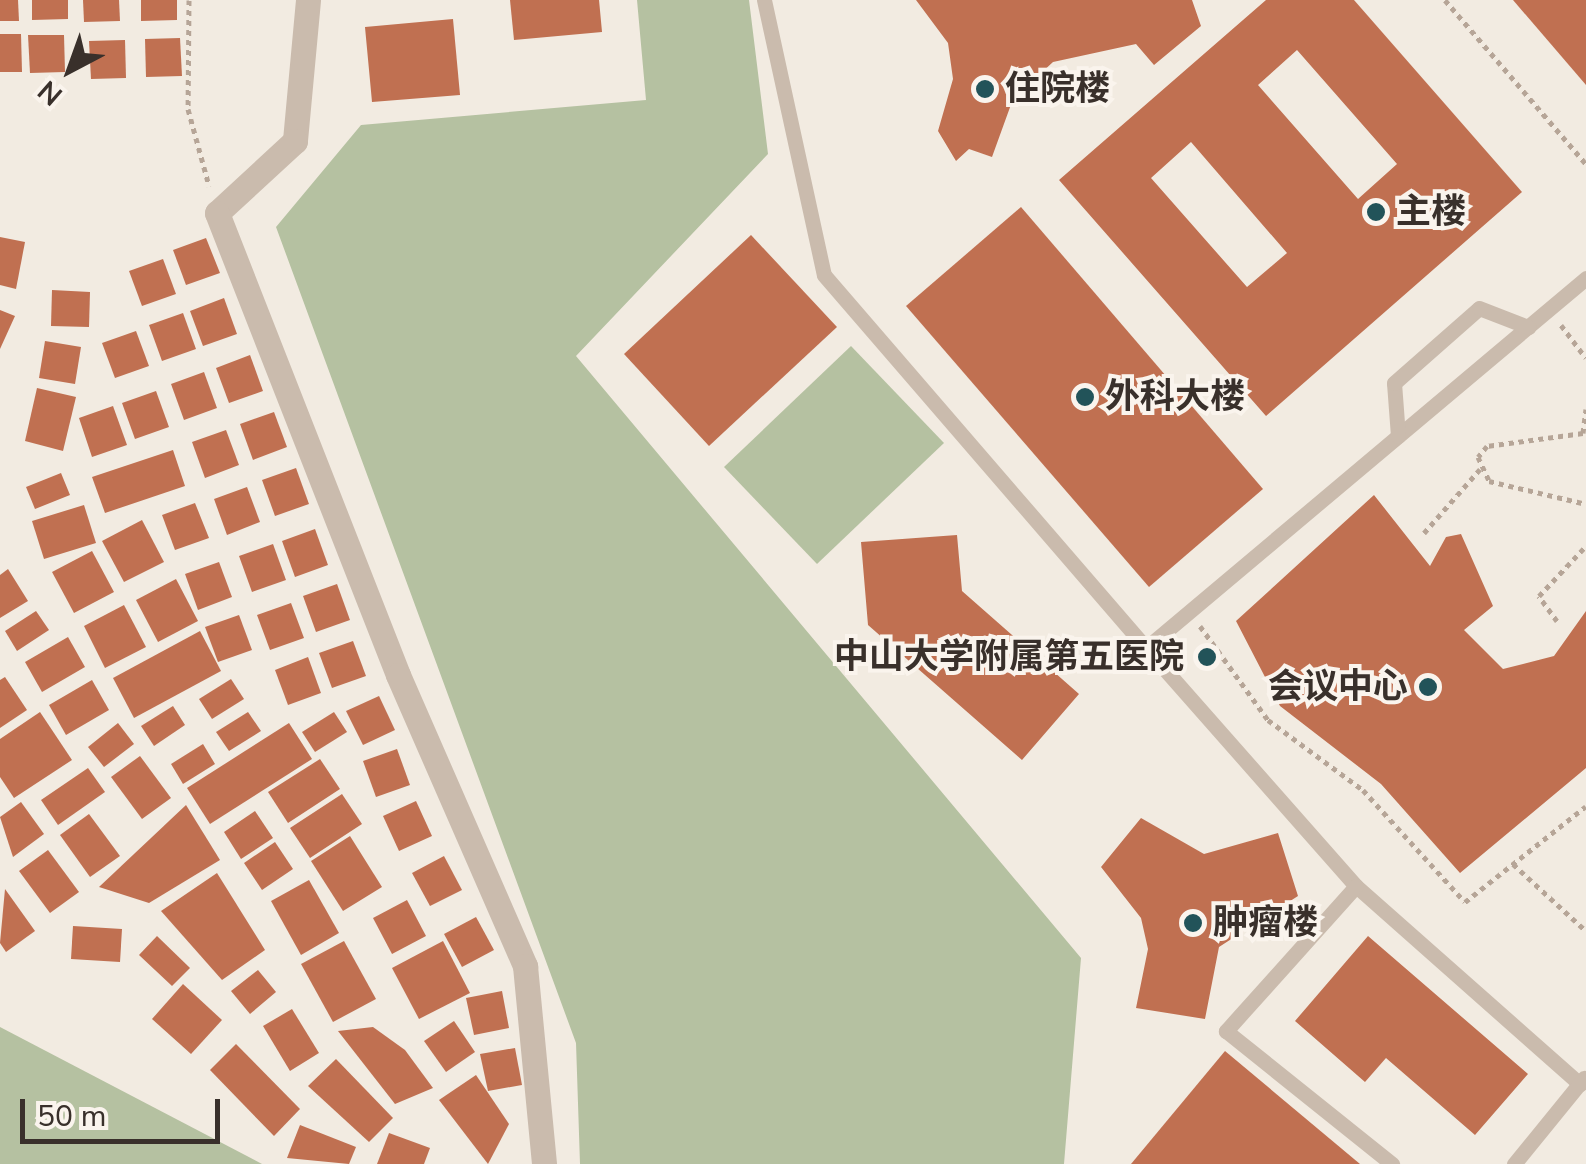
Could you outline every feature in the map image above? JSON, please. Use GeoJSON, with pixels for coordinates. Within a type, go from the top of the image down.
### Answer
{"type":"FeatureCollection","features":[{"type":"Feature","properties":{"kind":"street"},"geometry":{"type":"LineString","coordinates":[[308,0],[295,141],[217,213],[398,675],[526,966],[544,1164]]}},
{"type":"Feature","properties":{"kind":"lane"},"geometry":{"type":"LineString","coordinates":[[764,0],[824,275],[1356,886],[1583,1080],[1514,1164]]}},
{"type":"Feature","properties":{"kind":"lane"},"geometry":{"type":"LineString","coordinates":[[1146,648],[1586,278]]}},
{"type":"Feature","properties":{"kind":"lane"},"geometry":{"type":"LineString","coordinates":[[1398,436],[1394,383],[1479,308],[1528,327]]}},
{"type":"Feature","properties":{"kind":"lane"},"geometry":{"type":"LineString","coordinates":[[1356,886],[1226,1031],[1392,1164]]}},
{"type":"Feature","properties":{"kind":"path"},"geometry":{"type":"LineString","coordinates":[[189,0],[188,109],[217,213]]}},
{"type":"Feature","properties":{"kind":"path"},"geometry":{"type":"LineString","coordinates":[[1445,0],[1586,164]]}},
{"type":"Feature","properties":{"kind":"path"},"geometry":{"type":"LineString","coordinates":[[1549,310],[1586,358]]}},
{"type":"Feature","properties":{"kind":"path"},"geometry":{"type":"LineString","coordinates":[[1424,534],[1480,469],[1487,446],[1584,433],[1586,409]]}},
{"type":"Feature","properties":{"kind":"path"},"geometry":{"type":"LineString","coordinates":[[1480,469],[1509,490],[1586,504]]}},
{"type":"Feature","properties":{"kind":"path"},"geometry":{"type":"LineString","coordinates":[[1557,621],[1539,596],[1586,546]]}},
{"type":"Feature","properties":{"kind":"path"},"geometry":{"type":"LineString","coordinates":[[1190,611],[1268,720],[1362,790],[1466,902],[1586,806]]}},
{"type":"Feature","properties":{"kind":"path"},"geometry":{"type":"LineString","coordinates":[[1513,864],[1586,931]]}},
{"type":"Feature","properties":{"kind":"green space"},"geometry":{"type":"Polygon","coordinates":[[[637,0],[749,0],[768,154],[576,356],[1081,958],[1064,1164],[580,1164],[576,1043],[276,227],[361,125],[646,100],[637,0]]]}},
{"type":"Feature","properties":{"kind":"green space"},"geometry":{"type":"Polygon","coordinates":[[[851,346],[944,443],[817,564],[724,467],[851,346]]]}},
{"type":"Feature","properties":{"kind":"green space"},"geometry":{"type":"Polygon","coordinates":[[[0,1027],[262,1164],[0,1164],[0,1027]]]}},
{"type":"Feature","properties":{"kind":"building"},"geometry":{"type":"Polygon","coordinates":[[[0,0],[18,0],[19,21],[0,21],[0,0]]]}},
{"type":"Feature","properties":{"kind":"building"},"geometry":{"type":"Polygon","coordinates":[[[32,0],[68,0],[68,19],[32,20],[32,0]]]}},
{"type":"Feature","properties":{"kind":"building"},"geometry":{"type":"Polygon","coordinates":[[[83,0],[119,0],[120,21],[84,22],[83,0]]]}},
{"type":"Feature","properties":{"kind":"building"},"geometry":{"type":"Polygon","coordinates":[[[141,0],[177,0],[177,20],[141,21],[141,0]]]}},
{"type":"Feature","properties":{"kind":"building"},"geometry":{"type":"Polygon","coordinates":[[[510,0],[599,0],[602,32],[514,40],[510,0]]]}},
{"type":"Feature","properties":{"kind":"building","name":"住院楼"},"geometry":{"type":"Polygon","coordinates":[[[916,0],[1192,0],[1201,26],[1154,65],[1136,44],[1053,62],[1013,99],[992,157],[969,149],[956,161],[938,131],[953,79],[948,43],[916,0]]]}},
{"type":"Feature","properties":{"kind":"building","name":"主楼"},"geometry":{"type":"Polygon","coordinates":[[[1266,0],[1354,0],[1522,192],[1266,416],[1059,180],[1266,0]],[[1297,50],[1258,85],[1358,199],[1397,164],[1297,50]],[[1191,142],[1151,178],[1247,287],[1287,253],[1191,142]]]}},
{"type":"Feature","properties":{"kind":"building"},"geometry":{"type":"Polygon","coordinates":[[[1513,0],[1586,0],[1586,85],[1513,0]]]}},
{"type":"Feature","properties":{"kind":"building"},"geometry":{"type":"Polygon","coordinates":[[[453,19],[460,95],[372,102],[365,27],[453,19]]]}},
{"type":"Feature","properties":{"kind":"building"},"geometry":{"type":"Polygon","coordinates":[[[0,34],[21,34],[22,72],[0,72],[0,34]]]}},
{"type":"Feature","properties":{"kind":"building"},"geometry":{"type":"Polygon","coordinates":[[[28,35],[64,35],[65,72],[30,73],[28,35]]]}},
{"type":"Feature","properties":{"kind":"building"},"geometry":{"type":"Polygon","coordinates":[[[180,38],[182,76],[146,77],[145,39],[180,38]]]}},
{"type":"Feature","properties":{"kind":"building"},"geometry":{"type":"Polygon","coordinates":[[[125,40],[126,78],[91,79],[89,41],[125,40]]]}},
{"type":"Feature","properties":{"kind":"building","name":"外科大楼"},"geometry":{"type":"Polygon","coordinates":[[[1021,207],[1263,489],[1149,587],[906,306],[1021,207]]]}},
{"type":"Feature","properties":{"kind":"building"},"geometry":{"type":"Polygon","coordinates":[[[751,235],[837,327],[709,446],[624,354],[751,235]]]}},
{"type":"Feature","properties":{"kind":"building"},"geometry":{"type":"Polygon","coordinates":[[[0,237],[25,242],[16,289],[0,285],[0,237]]]}},
{"type":"Feature","properties":{"kind":"building"},"geometry":{"type":"Polygon","coordinates":[[[206,238],[220,273],[186,285],[173,250],[206,238]]]}},
{"type":"Feature","properties":{"kind":"building"},"geometry":{"type":"Polygon","coordinates":[[[163,259],[176,294],[142,306],[129,271],[163,259]]]}},
{"type":"Feature","properties":{"kind":"building"},"geometry":{"type":"Polygon","coordinates":[[[52,290],[90,292],[89,327],[51,326],[52,290]]]}},
{"type":"Feature","properties":{"kind":"building"},"geometry":{"type":"Polygon","coordinates":[[[224,298],[237,334],[203,346],[190,311],[224,298]]]}},
{"type":"Feature","properties":{"kind":"building"},"geometry":{"type":"Polygon","coordinates":[[[0,310],[15,316],[0,349],[0,310]]]}},
{"type":"Feature","properties":{"kind":"building"},"geometry":{"type":"Polygon","coordinates":[[[183,313],[196,349],[162,361],[149,325],[183,313]]]}},
{"type":"Feature","properties":{"kind":"building"},"geometry":{"type":"Polygon","coordinates":[[[136,331],[149,366],[115,378],[102,343],[136,331]]]}},
{"type":"Feature","properties":{"kind":"building"},"geometry":{"type":"Polygon","coordinates":[[[45,341],[81,347],[75,384],[39,378],[45,341]]]}},
{"type":"Feature","properties":{"kind":"building"},"geometry":{"type":"Polygon","coordinates":[[[250,355],[263,391],[229,403],[216,368],[250,355]]]}},
{"type":"Feature","properties":{"kind":"building"},"geometry":{"type":"Polygon","coordinates":[[[204,372],[217,408],[184,420],[171,384],[204,372]]]}},
{"type":"Feature","properties":{"kind":"building"},"geometry":{"type":"Polygon","coordinates":[[[37,388],[76,397],[63,451],[25,441],[37,388]]]}},
{"type":"Feature","properties":{"kind":"building"},"geometry":{"type":"Polygon","coordinates":[[[156,391],[169,427],[135,439],[122,403],[156,391]]]}},
{"type":"Feature","properties":{"kind":"building"},"geometry":{"type":"Polygon","coordinates":[[[113,406],[127,445],[92,457],[79,418],[113,406]]]}},
{"type":"Feature","properties":{"kind":"building"},"geometry":{"type":"Polygon","coordinates":[[[274,412],[287,447],[253,460],[240,424],[274,412]]]}},
{"type":"Feature","properties":{"kind":"building"},"geometry":{"type":"Polygon","coordinates":[[[226,430],[239,465],[205,478],[192,442],[226,430]]]}},
{"type":"Feature","properties":{"kind":"building"},"geometry":{"type":"Polygon","coordinates":[[[173,450],[185,486],[105,513],[92,477],[173,450]]]}},
{"type":"Feature","properties":{"kind":"building"},"geometry":{"type":"Polygon","coordinates":[[[296,468],[309,504],[275,516],[262,480],[296,468]]]}},
{"type":"Feature","properties":{"kind":"building"},"geometry":{"type":"Polygon","coordinates":[[[61,473],[70,495],[35,509],[26,487],[61,473]]]}},
{"type":"Feature","properties":{"kind":"building"},"geometry":{"type":"Polygon","coordinates":[[[247,487],[260,522],[227,535],[214,499],[247,487]]]}},
{"type":"Feature","properties":{"kind":"building","name":"会议中心"},"geometry":{"type":"Polygon","coordinates":[[[1374,495],[1430,566],[1446,537],[1461,534],[1493,606],[1464,630],[1503,669],[1554,656],[1586,611],[1586,768],[1460,873],[1381,784],[1280,706],[1236,621],[1374,495]]]}},
{"type":"Feature","properties":{"kind":"building"},"geometry":{"type":"Polygon","coordinates":[[[195,503],[209,538],[175,550],[162,515],[195,503]]]}},
{"type":"Feature","properties":{"kind":"building"},"geometry":{"type":"Polygon","coordinates":[[[84,505],[96,543],[44,559],[32,521],[84,505]]]}},
{"type":"Feature","properties":{"kind":"building"},"geometry":{"type":"Polygon","coordinates":[[[142,520],[164,562],[124,582],[102,541],[142,520]]]}},
{"type":"Feature","properties":{"kind":"building"},"geometry":{"type":"Polygon","coordinates":[[[315,529],[328,565],[295,577],[282,541],[315,529]]]}},
{"type":"Feature","properties":{"kind":"building"},"geometry":{"type":"Polygon","coordinates":[[[957,535],[962,591],[1079,694],[1022,760],[868,625],[861,542],[957,535]]]}},
{"type":"Feature","properties":{"kind":"building"},"geometry":{"type":"Polygon","coordinates":[[[273,544],[286,580],[252,592],[239,556],[273,544]]]}},
{"type":"Feature","properties":{"kind":"building"},"geometry":{"type":"Polygon","coordinates":[[[92,551],[114,592],[74,613],[52,572],[92,551]]]}},
{"type":"Feature","properties":{"kind":"building"},"geometry":{"type":"Polygon","coordinates":[[[219,562],[232,597],[198,610],[185,574],[219,562]]]}},
{"type":"Feature","properties":{"kind":"building"},"geometry":{"type":"Polygon","coordinates":[[[8,569],[28,601],[0,618],[0,575],[8,569]]]}},
{"type":"Feature","properties":{"kind":"building"},"geometry":{"type":"Polygon","coordinates":[[[176,579],[198,621],[158,642],[136,600],[176,579]]]}},
{"type":"Feature","properties":{"kind":"building"},"geometry":{"type":"Polygon","coordinates":[[[337,584],[350,620],[316,632],[303,596],[337,584]]]}},
{"type":"Feature","properties":{"kind":"building"},"geometry":{"type":"Polygon","coordinates":[[[291,603],[304,638],[270,650],[257,615],[291,603]]]}},
{"type":"Feature","properties":{"kind":"building"},"geometry":{"type":"Polygon","coordinates":[[[124,605],[146,647],[105,668],[84,626],[124,605]]]}},
{"type":"Feature","properties":{"kind":"building"},"geometry":{"type":"Polygon","coordinates":[[[36,611],[49,630],[17,651],[5,631],[36,611]]]}},
{"type":"Feature","properties":{"kind":"building"},"geometry":{"type":"Polygon","coordinates":[[[239,615],[252,650],[218,662],[205,627],[239,615]]]}},
{"type":"Feature","properties":{"kind":"building"},"geometry":{"type":"Polygon","coordinates":[[[200,631],[221,671],[134,718],[113,678],[200,631]]]}},
{"type":"Feature","properties":{"kind":"building"},"geometry":{"type":"Polygon","coordinates":[[[68,637],[85,667],[42,692],[25,662],[68,637]]]}},
{"type":"Feature","properties":{"kind":"building"},"geometry":{"type":"Polygon","coordinates":[[[353,641],[366,676],[332,688],[319,653],[353,641]]]}},
{"type":"Feature","properties":{"kind":"building"},"geometry":{"type":"Polygon","coordinates":[[[308,657],[321,693],[288,705],[275,670],[308,657]]]}},
{"type":"Feature","properties":{"kind":"building"},"geometry":{"type":"Polygon","coordinates":[[[5,677],[27,710],[0,728],[0,680],[5,677]]]}},
{"type":"Feature","properties":{"kind":"building"},"geometry":{"type":"Polygon","coordinates":[[[231,679],[244,699],[212,719],[199,699],[231,679]]]}},
{"type":"Feature","properties":{"kind":"building"},"geometry":{"type":"Polygon","coordinates":[[[92,680],[109,710],[66,735],[49,705],[92,680]]]}},
{"type":"Feature","properties":{"kind":"building"},"geometry":{"type":"Polygon","coordinates":[[[379,696],[395,730],[363,745],[346,711],[379,696]]]}},
{"type":"Feature","properties":{"kind":"building"},"geometry":{"type":"Polygon","coordinates":[[[173,706],[185,725],[154,746],[141,726],[173,706]]]}},
{"type":"Feature","properties":{"kind":"building"},"geometry":{"type":"Polygon","coordinates":[[[40,712],[72,760],[14,798],[0,777],[0,739],[40,712]]]}},
{"type":"Feature","properties":{"kind":"building"},"geometry":{"type":"Polygon","coordinates":[[[248,712],[261,731],[229,751],[216,732],[248,712]]]}},
{"type":"Feature","properties":{"kind":"building"},"geometry":{"type":"Polygon","coordinates":[[[334,712],[347,732],[315,752],[302,732],[334,712]]]}},
{"type":"Feature","properties":{"kind":"building"},"geometry":{"type":"Polygon","coordinates":[[[118,723],[134,744],[104,767],[88,747],[118,723]]]}},
{"type":"Feature","properties":{"kind":"building"},"geometry":{"type":"Polygon","coordinates":[[[289,723],[312,759],[210,824],[187,788],[289,723]]]}},
{"type":"Feature","properties":{"kind":"building"},"geometry":{"type":"Polygon","coordinates":[[[203,744],[215,764],[183,784],[171,764],[203,744]]]}},
{"type":"Feature","properties":{"kind":"building"},"geometry":{"type":"Polygon","coordinates":[[[397,749],[410,785],[376,797],[363,761],[397,749]]]}},
{"type":"Feature","properties":{"kind":"building"},"geometry":{"type":"Polygon","coordinates":[[[140,756],[171,798],[142,819],[111,777],[140,756]]]}},
{"type":"Feature","properties":{"kind":"building"},"geometry":{"type":"Polygon","coordinates":[[[320,759],[340,789],[288,823],[268,792],[320,759]]]}},
{"type":"Feature","properties":{"kind":"building"},"geometry":{"type":"Polygon","coordinates":[[[88,768],[105,792],[58,825],[41,800],[88,768]]]}},
{"type":"Feature","properties":{"kind":"building"},"geometry":{"type":"Polygon","coordinates":[[[342,794],[362,824],[310,858],[290,828],[342,794]]]}},
{"type":"Feature","properties":{"kind":"building"},"geometry":{"type":"Polygon","coordinates":[[[416,801],[432,836],[399,851],[383,816],[416,801]]]}},
{"type":"Feature","properties":{"kind":"building"},"geometry":{"type":"Polygon","coordinates":[[[21,802],[44,834],[13,857],[0,817],[21,802]]]}},
{"type":"Feature","properties":{"kind":"building"},"geometry":{"type":"Polygon","coordinates":[[[186,805],[220,860],[149,903],[99,887],[186,805]]]}},
{"type":"Feature","properties":{"kind":"building"},"geometry":{"type":"Polygon","coordinates":[[[255,811],[273,838],[241,859],[224,832],[255,811]]]}},
{"type":"Feature","properties":{"kind":"building"},"geometry":{"type":"Polygon","coordinates":[[[89,814],[120,856],[90,877],[60,835],[89,814]]]}},
{"type":"Feature","properties":{"kind":"building","name":"肿瘤楼"},"geometry":{"type":"Polygon","coordinates":[[[1141,818],[1204,854],[1278,833],[1298,896],[1219,947],[1205,1019],[1136,1008],[1148,949],[1141,918],[1101,867],[1141,818]]]}},
{"type":"Feature","properties":{"kind":"building"},"geometry":{"type":"Polygon","coordinates":[[[350,836],[382,887],[343,911],[311,861],[350,836]]]}},
{"type":"Feature","properties":{"kind":"building"},"geometry":{"type":"Polygon","coordinates":[[[275,842],[293,869],[262,890],[244,863],[275,842]]]}},
{"type":"Feature","properties":{"kind":"building"},"geometry":{"type":"Polygon","coordinates":[[[48,850],[79,892],[50,913],[19,871],[48,850]]]}},
{"type":"Feature","properties":{"kind":"building"},"geometry":{"type":"Polygon","coordinates":[[[444,856],[462,890],[430,906],[412,873],[444,856]]]}},
{"type":"Feature","properties":{"kind":"building"},"geometry":{"type":"Polygon","coordinates":[[[217,873],[265,950],[222,980],[161,911],[217,873]]]}},
{"type":"Feature","properties":{"kind":"building"},"geometry":{"type":"Polygon","coordinates":[[[309,880],[339,933],[301,955],[271,901],[309,880]]]}},
{"type":"Feature","properties":{"kind":"building"},"geometry":{"type":"Polygon","coordinates":[[[5,889],[35,931],[6,952],[0,943],[5,889]]]}},
{"type":"Feature","properties":{"kind":"building"},"geometry":{"type":"Polygon","coordinates":[[[407,900],[426,936],[392,954],[373,918],[407,900]]]}},
{"type":"Feature","properties":{"kind":"building"},"geometry":{"type":"Polygon","coordinates":[[[476,917],[494,950],[462,967],[444,934],[476,917]]]}},
{"type":"Feature","properties":{"kind":"building"},"geometry":{"type":"Polygon","coordinates":[[[73,926],[122,929],[120,962],[71,959],[73,926]]]}},
{"type":"Feature","properties":{"kind":"building"},"geometry":{"type":"Polygon","coordinates":[[[157,936],[190,968],[172,986],[139,955],[157,936]]]}},
{"type":"Feature","properties":{"kind":"building"},"geometry":{"type":"Polygon","coordinates":[[[1368,936],[1528,1074],[1475,1135],[1386,1058],[1365,1082],[1295,1021],[1368,936]]]}},
{"type":"Feature","properties":{"kind":"building"},"geometry":{"type":"Polygon","coordinates":[[[344,941],[376,999],[333,1022],[301,964],[344,941]]]}},
{"type":"Feature","properties":{"kind":"building"},"geometry":{"type":"Polygon","coordinates":[[[443,941],[470,993],[419,1019],[392,968],[443,941]]]}},
{"type":"Feature","properties":{"kind":"building"},"geometry":{"type":"Polygon","coordinates":[[[258,970],[276,992],[250,1014],[231,991],[258,970]]]}},
{"type":"Feature","properties":{"kind":"building"},"geometry":{"type":"Polygon","coordinates":[[[183,984],[222,1020],[191,1054],[152,1019],[183,984]]]}},
{"type":"Feature","properties":{"kind":"building"},"geometry":{"type":"Polygon","coordinates":[[[502,991],[509,1028],[474,1035],[466,998],[502,991]]]}},
{"type":"Feature","properties":{"kind":"building"},"geometry":{"type":"Polygon","coordinates":[[[292,1009],[319,1053],[290,1071],[263,1026],[292,1009]]]}},
{"type":"Feature","properties":{"kind":"building"},"geometry":{"type":"Polygon","coordinates":[[[454,1021],[475,1052],[446,1072],[424,1041],[454,1021]]]}},
{"type":"Feature","properties":{"kind":"building"},"geometry":{"type":"Polygon","coordinates":[[[373,1027],[405,1050],[433,1088],[395,1104],[338,1031],[373,1027]]]}},
{"type":"Feature","properties":{"kind":"building"},"geometry":{"type":"Polygon","coordinates":[[[236,1044],[300,1109],[274,1136],[210,1070],[236,1044]]]}},
{"type":"Feature","properties":{"kind":"building"},"geometry":{"type":"Polygon","coordinates":[[[515,1048],[522,1085],[488,1091],[480,1054],[515,1048]]]}},
{"type":"Feature","properties":{"kind":"building"},"geometry":{"type":"Polygon","coordinates":[[[1225,1051],[1360,1164],[1131,1164],[1225,1051]]]}},
{"type":"Feature","properties":{"kind":"building"},"geometry":{"type":"Polygon","coordinates":[[[336,1059],[393,1118],[369,1142],[308,1086],[336,1059]]]}},
{"type":"Feature","properties":{"kind":"building"},"geometry":{"type":"Polygon","coordinates":[[[476,1075],[509,1124],[488,1164],[439,1100],[476,1075]]]}},
{"type":"Feature","properties":{"kind":"building"},"geometry":{"type":"Polygon","coordinates":[[[300,1125],[356,1147],[349,1164],[287,1158],[300,1125]]]}},
{"type":"Feature","properties":{"kind":"building"},"geometry":{"type":"Polygon","coordinates":[[[389,1133],[430,1148],[424,1164],[377,1164],[389,1133]]]}},
{"type":"Feature","properties":{"kind":"place","name":"住院楼"},"geometry":{"type":"Point","coordinates":[985,89]}},
{"type":"Feature","properties":{"kind":"place","name":"主楼"},"geometry":{"type":"Point","coordinates":[1376,212]}},
{"type":"Feature","properties":{"kind":"place","name":"外科大楼"},"geometry":{"type":"Point","coordinates":[1085,397]}},
{"type":"Feature","properties":{"kind":"place","name":"中山大学附属第五医院"},"geometry":{"type":"Point","coordinates":[1207,657]}},
{"type":"Feature","properties":{"kind":"place","name":"会议中心"},"geometry":{"type":"Point","coordinates":[1428,687]}},
{"type":"Feature","properties":{"kind":"place","name":"肿瘤楼"},"geometry":{"type":"Point","coordinates":[1193,923]}}]}
